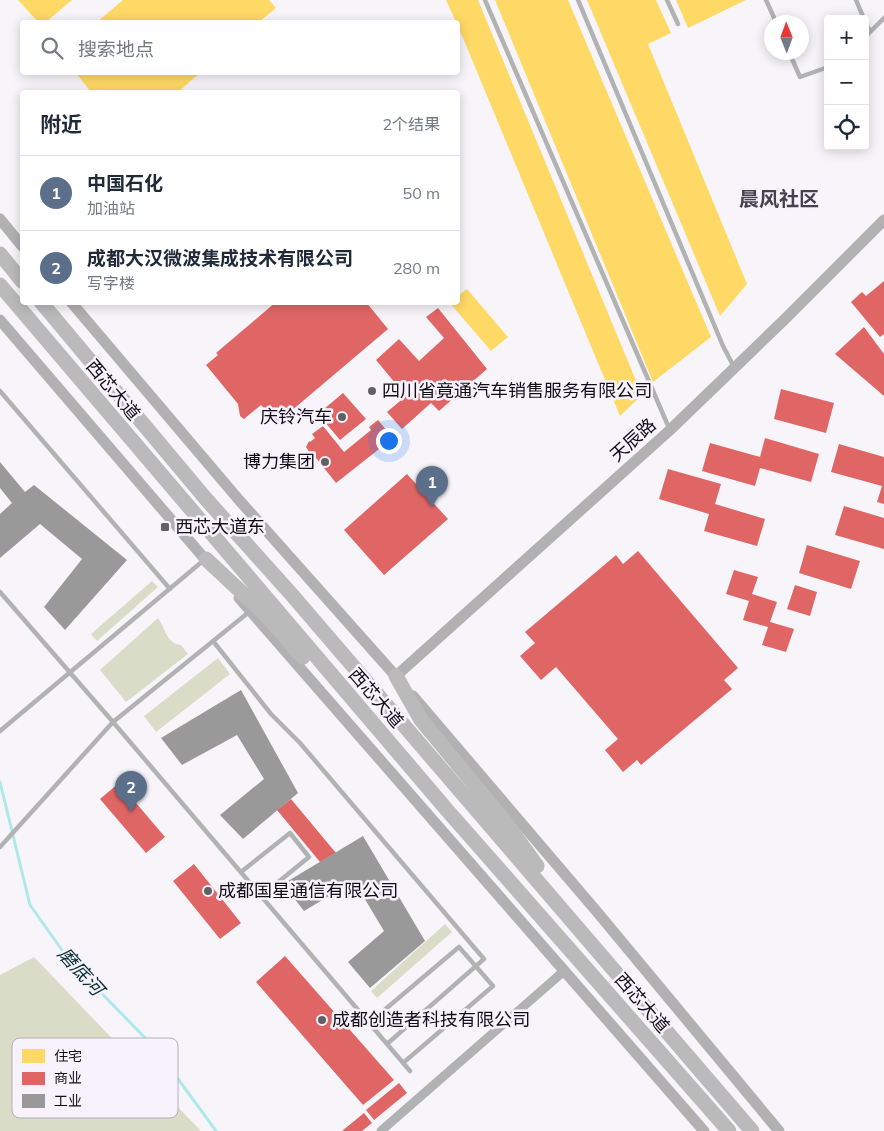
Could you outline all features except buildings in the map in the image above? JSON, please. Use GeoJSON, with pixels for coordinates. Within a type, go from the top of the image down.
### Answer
{"type":"FeatureCollection","features":[{"type":"Feature","properties":{"kind":"highway"},"geometry":{"type":"LineString","coordinates":[[0,254],[20,279]]}},
{"type":"Feature","properties":{"kind":"highway","name":"西芯大道"},"geometry":{"type":"LineString","coordinates":[[0,285],[447,810],[729,1131]]}},
{"type":"Feature","properties":{"kind":"highway","name":"西芯大道"},"geometry":{"type":"LineString","coordinates":[[44,305],[206,499],[292,595],[752,1131]]}},
{"type":"Feature","properties":{"kind":"highway"},"geometry":{"type":"LineString","coordinates":[[206,560],[267,616],[358,720],[447,810]]}},
{"type":"Feature","properties":{"kind":"highway"},"geometry":{"type":"LineString","coordinates":[[396,676],[421,720],[503,819],[597,951]]}},
{"type":"Feature","properties":{"kind":"main road"},"geometry":{"type":"LineString","coordinates":[[0,219],[20,244]]}},
{"type":"Feature","properties":{"kind":"main road","name":"天辰路"},"geometry":{"type":"LineString","coordinates":[[396,676],[670,430],[786,319],[884,220]]}},
{"type":"Feature","properties":{"kind":"main road","name":"西芯大道"},"geometry":{"type":"LineString","coordinates":[[74,305],[239,500],[396,676],[779,1131]]}},
{"type":"Feature","properties":{"kind":"main road"},"geometry":{"type":"LineString","coordinates":[[0,320],[250,611],[704,1131]]}},
{"type":"Feature","properties":{"kind":"street"},"geometry":{"type":"LineString","coordinates":[[381,1131],[564,971]]}},
{"type":"Feature","properties":{"kind":"lane"},"geometry":{"type":"LineString","coordinates":[[485,0],[670,430]]}},
{"type":"Feature","properties":{"kind":"lane"},"geometry":{"type":"LineString","coordinates":[[578,0],[719,337],[734,368]]}},
{"type":"Feature","properties":{"kind":"lane"},"geometry":{"type":"LineString","coordinates":[[666,0],[678,24]]}},
{"type":"Feature","properties":{"kind":"lane"},"geometry":{"type":"LineString","coordinates":[[766,0],[773,15]]}},
{"type":"Feature","properties":{"kind":"lane"},"geometry":{"type":"LineString","coordinates":[[856,0],[863,15]]}},
{"type":"Feature","properties":{"kind":"lane"},"geometry":{"type":"LineString","coordinates":[[870,32],[884,18]]}},
{"type":"Feature","properties":{"kind":"lane"},"geometry":{"type":"LineString","coordinates":[[793,60],[800,76],[824,68]]}},
{"type":"Feature","properties":{"kind":"lane"},"geometry":{"type":"LineString","coordinates":[[0,391],[170,589]]}},
{"type":"Feature","properties":{"kind":"lane"},"geometry":{"type":"LineString","coordinates":[[0,731],[206,560]]}},
{"type":"Feature","properties":{"kind":"lane"},"geometry":{"type":"LineString","coordinates":[[0,592],[410,1071]]}},
{"type":"Feature","properties":{"kind":"lane"},"geometry":{"type":"LineString","coordinates":[[0,847],[113,722],[250,611]]}},
{"type":"Feature","properties":{"kind":"lane"},"geometry":{"type":"LineString","coordinates":[[213,641],[271,714],[300,743],[484,959],[387,1044]]}},
{"type":"Feature","properties":{"kind":"lane"},"geometry":{"type":"LineString","coordinates":[[241,872],[290,833],[309,857],[261,896]]}},
{"type":"Feature","properties":{"kind":"lane"},"geometry":{"type":"LineString","coordinates":[[369,1023],[459,947],[493,986],[402,1063]]}},
{"type":"Feature","properties":{"kind":"green space"},"geometry":{"type":"Polygon","coordinates":[[[152,581],[158,587],[97,641],[91,634],[152,581]]]}},
{"type":"Feature","properties":{"kind":"green space"},"geometry":{"type":"Polygon","coordinates":[[[158,618],[169,638],[176,644],[181,645],[188,654],[126,702],[100,670],[158,618]]]}},
{"type":"Feature","properties":{"kind":"green space"},"geometry":{"type":"Polygon","coordinates":[[[218,658],[230,674],[156,732],[144,716],[218,658]]]}},
{"type":"Feature","properties":{"kind":"green space"},"geometry":{"type":"Polygon","coordinates":[[[445,924],[452,932],[377,998],[371,991],[445,924]]]}},
{"type":"Feature","properties":{"kind":"green space"},"geometry":{"type":"Polygon","coordinates":[[[34,957],[112,1038],[12,1038],[12,1118],[178,1118],[178,1107],[200,1131],[0,1131],[0,975],[34,957]]]}},
{"type":"Feature","properties":{"kind":"waterway","name":"磨底河"},"geometry":{"type":"LineString","coordinates":[[0,782],[30,905],[69,960],[145,1038]]}},
{"type":"Feature","properties":{"kind":"waterway","name":"磨底河"},"geometry":{"type":"LineString","coordinates":[[178,1079],[216,1131]]}},
{"type":"Feature","properties":{"kind":"place","name":"四川省竟通汽车销售服务有限公司"},"geometry":{"type":"Point","coordinates":[372,391]}},
{"type":"Feature","properties":{"kind":"place","name":"庆铃汽车"},"geometry":{"type":"Point","coordinates":[342,417]}},
{"type":"Feature","properties":{"kind":"place","name":"博力集团"},"geometry":{"type":"Point","coordinates":[325,462]}},
{"type":"Feature","properties":{"kind":"place","name":"中国石化"},"geometry":{"type":"Point","coordinates":[432,507]}},
{"type":"Feature","properties":{"kind":"place","name":"西芯大道东"},"geometry":{"type":"Point","coordinates":[165,527]}},
{"type":"Feature","properties":{"kind":"place","name":"成都大汉微波集成技术有限公司"},"geometry":{"type":"Point","coordinates":[131,812]}},
{"type":"Feature","properties":{"kind":"place","name":"成都国星通信有限公司"},"geometry":{"type":"Point","coordinates":[208,891]}},
{"type":"Feature","properties":{"kind":"place","name":"成都创造者科技有限公司"},"geometry":{"type":"Point","coordinates":[322,1020]}},
{"type":"Feature","properties":{"kind":"district","name":"晨风社区"},"geometry":{"type":"Point","coordinates":[779,199]}}]}
